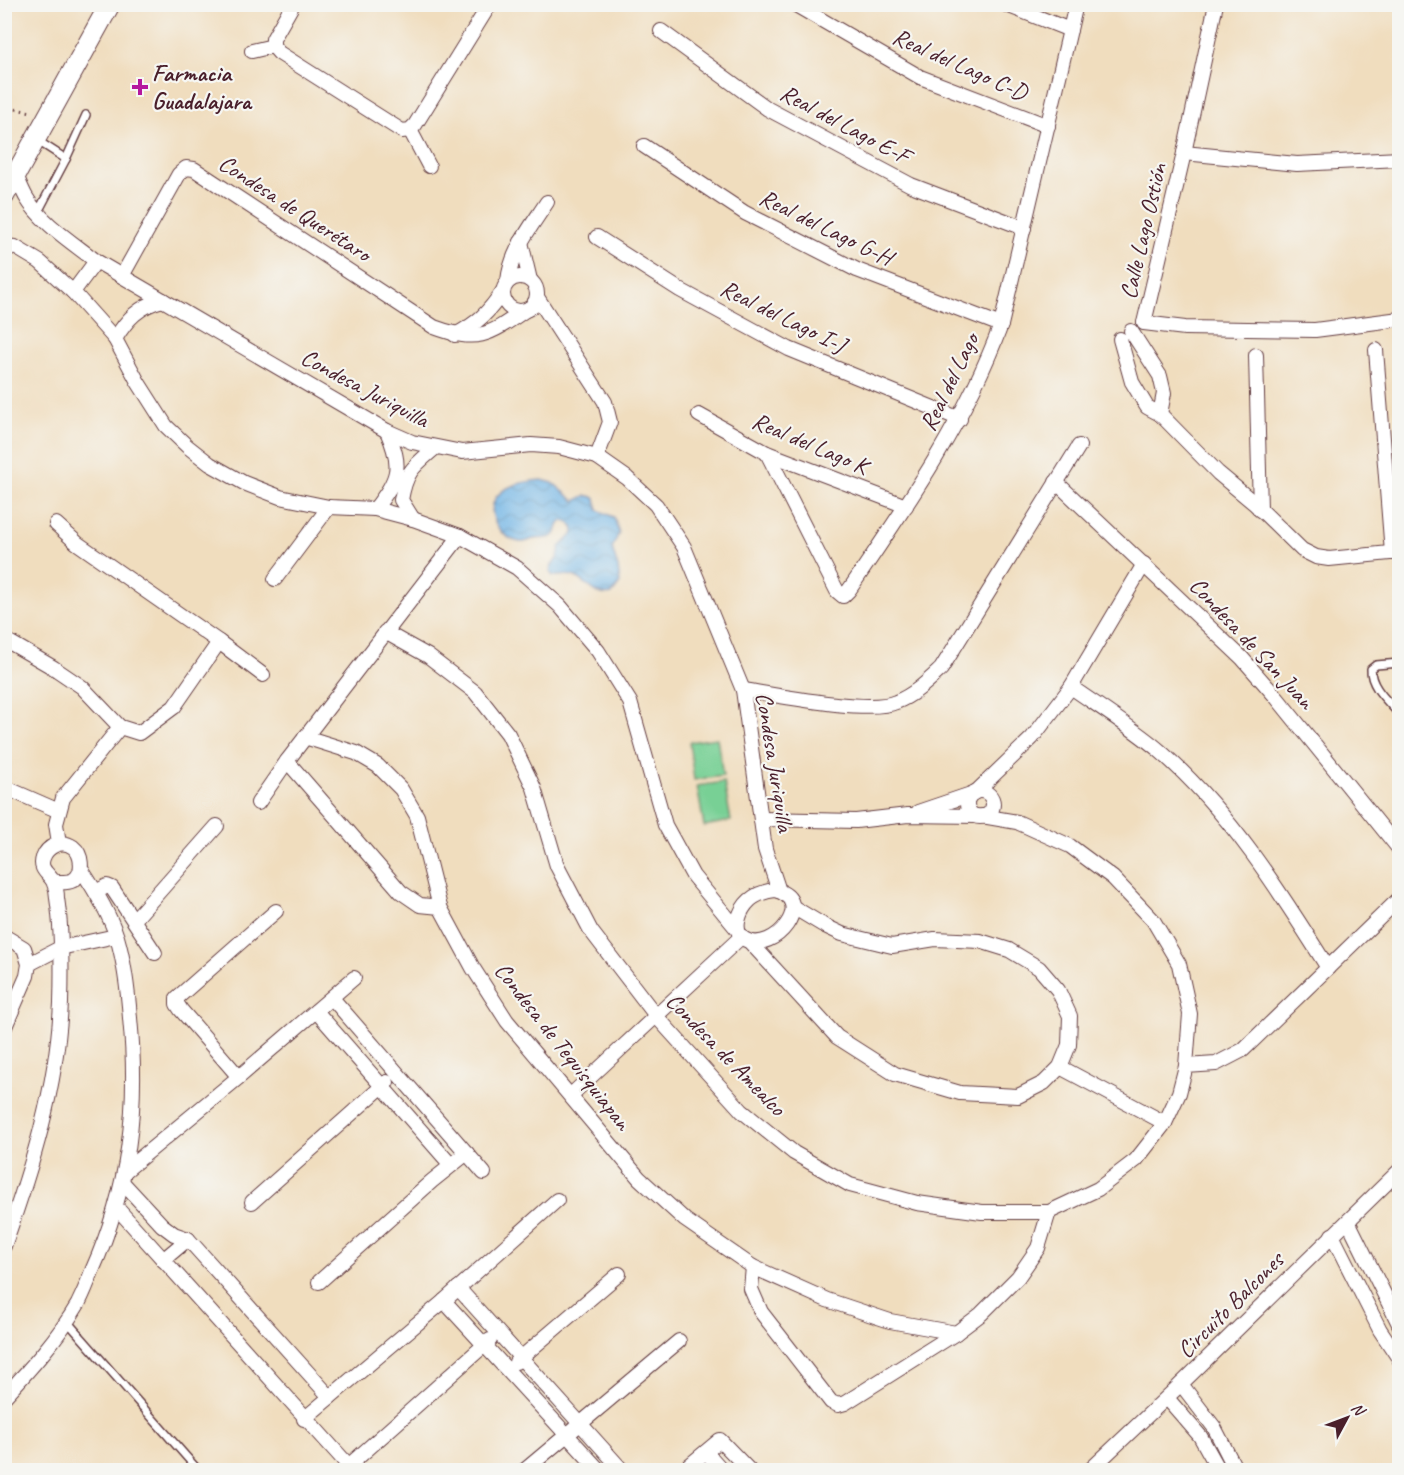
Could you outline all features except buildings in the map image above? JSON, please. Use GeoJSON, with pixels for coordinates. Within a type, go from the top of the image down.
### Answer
{"type":"FeatureCollection","features":[{"type":"Feature","properties":{"kind":"main road"},"geometry":{"type":"LineString","coordinates":[[4,196],[110,4]]}},
{"type":"Feature","properties":{"kind":"street"},"geometry":{"type":"LineString","coordinates":[[273,46],[273,39],[293,4]]}},
{"type":"Feature","properties":{"kind":"street"},"geometry":{"type":"LineString","coordinates":[[252,51],[273,46],[402,131],[410,130],[490,4]]}},
{"type":"Feature","properties":{"kind":"street","name":"Real del Lago C-D"},"geometry":{"type":"LineString","coordinates":[[794,4],[920,76],[1048,126]]}},
{"type":"Feature","properties":{"kind":"street"},"geometry":{"type":"LineString","coordinates":[[1004,4],[1070,30]]}},
{"type":"Feature","properties":{"kind":"street","name":"Real del Lago"},"geometry":{"type":"LineString","coordinates":[[767,453],[837,591],[843,596],[906,506],[960,419],[986,366],[1001,325],[1076,4]]}},
{"type":"Feature","properties":{"kind":"street","name":"Calle Lago Ostión"},"geometry":{"type":"LineString","coordinates":[[1216,4],[1144,323],[1185,328],[1315,330],[1400,319]]}},
{"type":"Feature","properties":{"kind":"street","name":"Real del Lago E-F"},"geometry":{"type":"LineString","coordinates":[[660,31],[768,110],[911,185],[1024,228]]}},
{"type":"Feature","properties":{"kind":"street"},"geometry":{"type":"LineString","coordinates":[[410,130],[429,166]]}},
{"type":"Feature","properties":{"kind":"street","name":"Real del Lago G-H"},"geometry":{"type":"LineString","coordinates":[[644,146],[744,213],[857,270],[1001,325]]}},
{"type":"Feature","properties":{"kind":"street"},"geometry":{"type":"LineString","coordinates":[[1184,153],[1297,164],[1400,159]]}},
{"type":"Feature","properties":{"kind":"street","name":"Condesa de Querétaro"},"geometry":{"type":"LineString","coordinates":[[122,276],[179,174],[186,168],[194,169],[434,327],[455,335],[474,337],[487,333],[524,310]]}},
{"type":"Feature","properties":{"kind":"street","name":"Condesa Juriquilla"},"geometry":{"type":"LineString","coordinates":[[16,175],[26,198],[38,212],[96,261],[387,431],[412,442],[462,452],[531,445],[559,447],[597,457],[627,478],[656,505],[684,547],[743,690],[765,849],[779,891],[787,894],[794,907],[842,934],[892,946],[935,939],[980,941],[1010,950],[1039,968],[1058,990],[1070,1016],[1069,1045],[1060,1067]]}},
{"type":"Feature","properties":{"kind":"street"},"geometry":{"type":"LineString","coordinates":[[521,242],[530,280],[537,291],[537,297],[534,303],[524,310],[513,310],[505,302],[509,267],[521,242],[547,202]]}},
{"type":"Feature","properties":{"kind":"street","name":"Real del Lago I-J"},"geometry":{"type":"LineString","coordinates":[[597,237],[680,290],[789,349],[960,419]]}},
{"type":"Feature","properties":{"kind":"street"},"geometry":{"type":"LineString","coordinates":[[4,246],[15,247],[40,262],[73,292],[115,339],[138,382],[166,426],[210,464],[244,483],[280,497],[329,507],[375,509],[413,519],[460,536],[517,568],[560,606],[598,651],[630,702],[665,825],[693,876],[743,936],[837,1037],[895,1074],[960,1093],[1018,1096],[1044,1083],[1060,1067],[1166,1123]]}},
{"type":"Feature","properties":{"kind":"street"},"geometry":{"type":"LineString","coordinates":[[73,292],[96,261]]}},
{"type":"Feature","properties":{"kind":"street"},"geometry":{"type":"LineString","coordinates":[[455,335],[474,325],[491,309],[515,277],[530,280]]}},
{"type":"Feature","properties":{"kind":"street"},"geometry":{"type":"LineString","coordinates":[[537,297],[605,402],[610,422],[597,457]]}},
{"type":"Feature","properties":{"kind":"street"},"geometry":{"type":"LineString","coordinates":[[115,339],[133,314],[148,304],[162,300]]}},
{"type":"Feature","properties":{"kind":"street"},"geometry":{"type":"LineString","coordinates":[[1122,337],[1144,323]]}},
{"type":"Feature","properties":{"kind":"street"},"geometry":{"type":"LineString","coordinates":[[1122,337],[1132,382],[1147,407],[1160,414],[1218,473],[1302,550],[1316,558],[1329,559],[1396,552],[1376,350]]}},
{"type":"Feature","properties":{"kind":"street"},"geometry":{"type":"LineString","coordinates":[[1122,337],[1160,376],[1164,393],[1160,414]]}},
{"type":"Feature","properties":{"kind":"street"},"geometry":{"type":"LineString","coordinates":[[1256,355],[1260,510]]}},
{"type":"Feature","properties":{"kind":"street","name":"Real del Lago K"},"geometry":{"type":"LineString","coordinates":[[699,415],[767,453],[906,506]]}},
{"type":"Feature","properties":{"kind":"street"},"geometry":{"type":"LineString","coordinates":[[375,509],[392,488],[398,468],[396,452],[387,431]]}},
{"type":"Feature","properties":{"kind":"street"},"geometry":{"type":"LineString","coordinates":[[743,690],[867,707],[894,704],[919,690],[941,669],[1079,446]]}},
{"type":"Feature","properties":{"kind":"street"},"geometry":{"type":"LineString","coordinates":[[413,519],[401,500],[405,481],[415,465],[435,448]]}},
{"type":"Feature","properties":{"kind":"street","name":"Condesa de San Juan"},"geometry":{"type":"LineString","coordinates":[[1056,482],[1242,658],[1400,850]]}},
{"type":"Feature","properties":{"kind":"street"},"geometry":{"type":"LineString","coordinates":[[275,579],[329,507]]}},
{"type":"Feature","properties":{"kind":"street"},"geometry":{"type":"LineString","coordinates":[[56,524],[77,543],[263,675]]}},
{"type":"Feature","properties":{"kind":"street"},"geometry":{"type":"LineString","coordinates":[[258,803],[305,737],[460,536]]}},
{"type":"Feature","properties":{"kind":"street"},"geometry":{"type":"LineString","coordinates":[[983,794],[993,803],[990,812],[979,816],[970,812],[968,799],[983,794],[1004,767],[1032,738],[1071,687],[1144,564]]}},
{"type":"Feature","properties":{"kind":"street","name":"Condesa de Amealco"},"geometry":{"type":"LineString","coordinates":[[385,632],[428,656],[475,692],[508,734],[534,788],[557,866],[591,931],[657,1017],[742,1111],[794,1153],[849,1185],[928,1204],[982,1212],[1049,1212],[1098,1189],[1136,1160],[1166,1123],[1179,1093],[1186,1066],[1190,1014],[1179,964],[1153,920],[1113,878],[1070,846],[1017,822],[979,816],[908,815],[856,821],[762,819]]}},
{"type":"Feature","properties":{"kind":"street"},"geometry":{"type":"LineString","coordinates":[[4,639],[82,687],[120,727],[139,733],[174,707],[219,642]]}},
{"type":"Feature","properties":{"kind":"street"},"geometry":{"type":"LineString","coordinates":[[1071,687],[1160,751],[1224,817],[1275,885],[1328,968]]}},
{"type":"Feature","properties":{"kind":"street"},"geometry":{"type":"LineString","coordinates":[[59,843],[56,824],[63,798],[120,727]]}},
{"type":"Feature","properties":{"kind":"street","name":"Condesa de Tequisquiapan"},"geometry":{"type":"LineString","coordinates":[[305,737],[356,753],[378,766],[401,789],[417,816],[440,907],[473,968],[507,1021],[639,1178],[685,1220],[753,1267],[827,1300],[890,1321],[956,1333]]}},
{"type":"Feature","properties":{"kind":"street"},"geometry":{"type":"LineString","coordinates":[[287,761],[401,892],[420,905],[440,907]]}},
{"type":"Feature","properties":{"kind":"street"},"geometry":{"type":"LineString","coordinates":[[4,787],[59,812]]}},
{"type":"Feature","properties":{"kind":"street"},"geometry":{"type":"LineString","coordinates":[[983,794],[1017,822]]}},
{"type":"Feature","properties":{"kind":"street","name":"Condesa de Amealco"},"geometry":{"type":"LineString","coordinates":[[908,815],[983,794]]}},
{"type":"Feature","properties":{"kind":"street"},"geometry":{"type":"LineString","coordinates":[[134,920],[217,826]]}},
{"type":"Feature","properties":{"kind":"street"},"geometry":{"type":"LineString","coordinates":[[4,1246],[33,1163],[57,1057],[61,1002],[57,898],[53,881],[44,872],[42,859],[49,848],[59,843],[72,846],[80,856],[81,869],[96,892],[116,936],[126,975],[133,1045],[134,1106],[124,1177],[116,1207],[104,1245],[78,1304],[38,1361],[4,1397]]}},
{"type":"Feature","properties":{"kind":"street"},"geometry":{"type":"LineString","coordinates":[[53,881],[64,883],[75,879],[81,869]]}},
{"type":"Feature","properties":{"kind":"street"},"geometry":{"type":"LineString","coordinates":[[96,892],[107,885],[112,888],[155,953]]}},
{"type":"Feature","properties":{"kind":"street"},"geometry":{"type":"LineString","coordinates":[[571,1095],[743,936],[742,912],[751,899],[767,891],[779,891]]}},
{"type":"Feature","properties":{"kind":"street"},"geometry":{"type":"LineString","coordinates":[[1186,1066],[1216,1064],[1243,1050],[1400,898]]}},
{"type":"Feature","properties":{"kind":"street"},"geometry":{"type":"LineString","coordinates":[[743,936],[758,942],[776,936],[787,924],[794,907]]}},
{"type":"Feature","properties":{"kind":"street"},"geometry":{"type":"LineString","coordinates":[[239,1077],[181,1010],[177,1004],[177,998],[276,911]]}},
{"type":"Feature","properties":{"kind":"street"},"geometry":{"type":"LineString","coordinates":[[4,936],[24,948],[29,964],[27,976],[4,1029]]}},
{"type":"Feature","properties":{"kind":"street"},"geometry":{"type":"LineString","coordinates":[[29,964],[60,948],[116,936]]}},
{"type":"Feature","properties":{"kind":"street"},"geometry":{"type":"LineString","coordinates":[[124,1177],[354,978]]}},
{"type":"Feature","properties":{"kind":"street"},"geometry":{"type":"LineString","coordinates":[[332,998],[483,1173]]}},
{"type":"Feature","properties":{"kind":"street"},"geometry":{"type":"LineString","coordinates":[[316,1011],[451,1165]]}},
{"type":"Feature","properties":{"kind":"street"},"geometry":{"type":"LineString","coordinates":[[252,1202],[397,1073]]}},
{"type":"Feature","properties":{"kind":"street"},"geometry":{"type":"LineString","coordinates":[[319,1282],[467,1153]]}},
{"type":"Feature","properties":{"kind":"street","name":"Circuito Balcones"},"geometry":{"type":"LineString","coordinates":[[1090,1470],[1167,1398],[1400,1170]]}},
{"type":"Feature","properties":{"kind":"street"},"geometry":{"type":"LineString","coordinates":[[124,1177],[162,1225],[174,1234],[188,1239],[330,1397]]}},
{"type":"Feature","properties":{"kind":"street"},"geometry":{"type":"LineString","coordinates":[[304,1419],[444,1301],[557,1200]]}},
{"type":"Feature","properties":{"kind":"street"},"geometry":{"type":"LineString","coordinates":[[116,1207],[347,1468],[499,1332]]}},
{"type":"Feature","properties":{"kind":"street"},"geometry":{"type":"LineString","coordinates":[[753,1267],[751,1289],[761,1312],[831,1402],[838,1405],[845,1403],[956,1333],[981,1314],[1018,1277],[1038,1248],[1049,1212]]}},
{"type":"Feature","properties":{"kind":"street"},"geometry":{"type":"LineString","coordinates":[[1348,1221],[1400,1326]]}},
{"type":"Feature","properties":{"kind":"street"},"geometry":{"type":"LineString","coordinates":[[1332,1235],[1380,1330],[1400,1360]]}},
{"type":"Feature","properties":{"kind":"street"},"geometry":{"type":"LineString","coordinates":[[163,1260],[188,1239]]}},
{"type":"Feature","properties":{"kind":"street"},"geometry":{"type":"LineString","coordinates":[[507,1370],[619,1274]]}},
{"type":"Feature","properties":{"kind":"street"},"geometry":{"type":"LineString","coordinates":[[1358,1286],[1375,1278]]}},
{"type":"Feature","properties":{"kind":"street"},"geometry":{"type":"LineString","coordinates":[[458,1288],[622,1470]]}},
{"type":"Feature","properties":{"kind":"street"},"geometry":{"type":"LineString","coordinates":[[444,1301],[599,1470]]}},
{"type":"Feature","properties":{"kind":"street"},"geometry":{"type":"LineString","coordinates":[[525,1470],[679,1341]]}},
{"type":"Feature","properties":{"kind":"street"},"geometry":{"type":"LineString","coordinates":[[1181,1384],[1214,1427],[1236,1470]]}},
{"type":"Feature","properties":{"kind":"street"},"geometry":{"type":"LineString","coordinates":[[1167,1398],[1200,1436],[1219,1470]]}},
{"type":"Feature","properties":{"kind":"street"},"geometry":{"type":"LineString","coordinates":[[684,1470],[720,1440],[749,1470]]}},
{"type":"Feature","properties":{"kind":"street"},"geometry":{"type":"LineString","coordinates":[[706,1452],[722,1470]]}},
{"type":"Feature","properties":{"kind":"lane"},"geometry":{"type":"LineString","coordinates":[[38,212],[86,115]]}},
{"type":"Feature","properties":{"kind":"lane"},"geometry":{"type":"LineString","coordinates":[[36,139],[66,159]]}},
{"type":"Feature","properties":{"kind":"lane"},"geometry":{"type":"LineString","coordinates":[[1400,663],[1376,665],[1371,669],[1374,685],[1400,715]]}},
{"type":"Feature","properties":{"kind":"lane"},"geometry":{"type":"LineString","coordinates":[[66,1320],[198,1470]]}},
{"type":"Feature","properties":{"kind":"path"},"geometry":{"type":"LineString","coordinates":[[4,107],[49,116]]}},
{"type":"Feature","properties":{"kind":"green space"},"geometry":{"type":"Polygon","coordinates":[[[717,738],[723,776],[694,780],[689,742],[717,738]]]}},
{"type":"Feature","properties":{"kind":"green space"},"geometry":{"type":"Polygon","coordinates":[[[724,782],[731,821],[704,826],[697,786],[724,782]]]}},
{"type":"Feature","properties":{"kind":"water"},"geometry":{"type":"Polygon","coordinates":[[[542,480],[553,483],[575,501],[586,496],[593,497],[596,499],[598,510],[614,517],[619,533],[612,548],[620,583],[612,594],[600,594],[578,578],[568,575],[553,576],[550,572],[558,557],[560,547],[574,533],[570,523],[563,521],[559,524],[552,537],[526,542],[513,540],[500,531],[492,510],[498,495],[513,486],[542,480]]]}},
{"type":"Feature","properties":{"kind":"place","name":"Farmacia Guadalajara"},"geometry":{"type":"Point","coordinates":[140,87]}}]}
